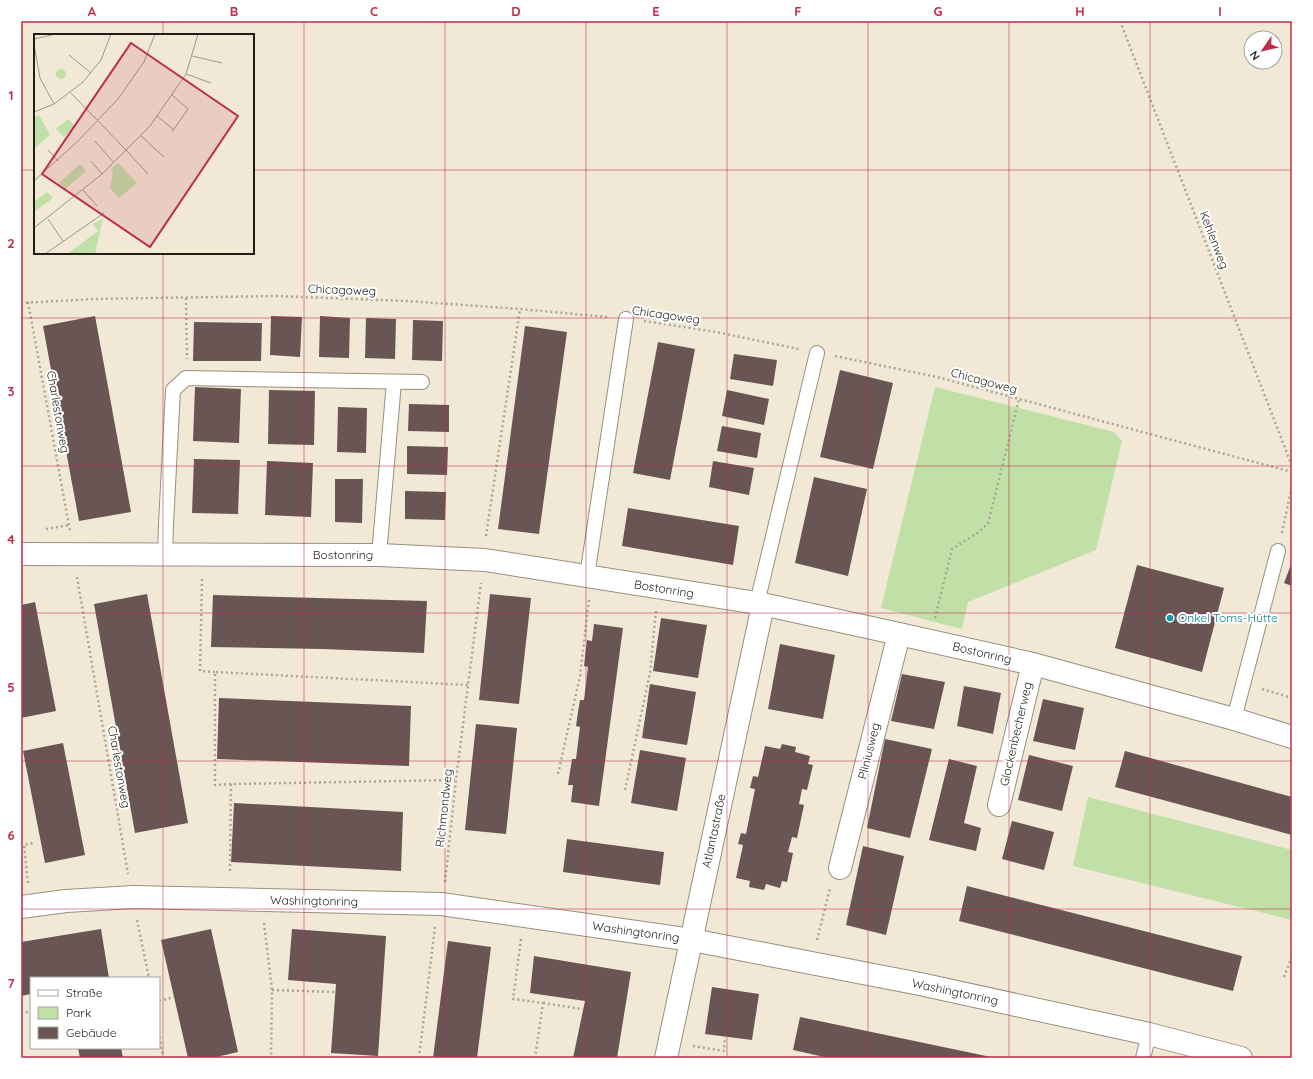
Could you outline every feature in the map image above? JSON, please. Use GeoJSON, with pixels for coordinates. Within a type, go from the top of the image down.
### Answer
{"type":"FeatureCollection","features":[{"type":"Feature","properties":{"kind":"street","name":"Bostonring"},"geometry":{"type":"LineString","coordinates":[[21,554],[379,555],[485,560],[760,604],[899,634],[1033,664],[1234,719],[1292,737]]}},
{"type":"Feature","properties":{"kind":"street","name":"Atlantastraße"},"geometry":{"type":"LineString","coordinates":[[666,1058],[692,940],[760,604]]}},
{"type":"Feature","properties":{"kind":"street","name":"Pliniusweg"},"geometry":{"type":"LineString","coordinates":[[840,868],[899,634]]}},
{"type":"Feature","properties":{"kind":"street","name":"Glockenbecherweg"},"geometry":{"type":"LineString","coordinates":[[999,805],[1033,664]]}},
{"type":"Feature","properties":{"kind":"street","name":"Washingtonring"},"geometry":{"type":"LineString","coordinates":[[21,907],[66,901],[134,897],[441,904],[692,940],[920,984],[1149,1034],[1241,1058]]}},
{"type":"Feature","properties":{"kind":"lane"},"geometry":{"type":"LineString","coordinates":[[588,576],[626,319]]}},
{"type":"Feature","properties":{"kind":"lane"},"geometry":{"type":"LineString","coordinates":[[760,604],[817,353]]}},
{"type":"Feature","properties":{"kind":"lane"},"geometry":{"type":"LineString","coordinates":[[165,554],[173,390],[186,378],[422,382]]}},
{"type":"Feature","properties":{"kind":"lane"},"geometry":{"type":"LineString","coordinates":[[379,555],[394,382]]}},
{"type":"Feature","properties":{"kind":"lane"},"geometry":{"type":"LineString","coordinates":[[1234,719],[1278,552]]}},
{"type":"Feature","properties":{"kind":"lane"},"geometry":{"type":"LineString","coordinates":[[1144,1058],[1149,1034]]}},
{"type":"Feature","properties":{"kind":"path","name":"Kehlenweg"},"geometry":{"type":"LineString","coordinates":[[1120,21],[1292,466]]}},
{"type":"Feature","properties":{"kind":"path","name":"Chicagoweg"},"geometry":{"type":"LineString","coordinates":[[21,303],[186,298],[299,297],[406,301],[520,309],[626,319],[716,332],[937,377],[1292,472]]}},
{"type":"Feature","properties":{"kind":"path"},"geometry":{"type":"LineString","coordinates":[[186,298],[186,378]]}},
{"type":"Feature","properties":{"kind":"path","name":"Charlestonweg"},"geometry":{"type":"LineString","coordinates":[[28,302],[69,525]]}},
{"type":"Feature","properties":{"kind":"path","name":"Richmondweg"},"geometry":{"type":"LineString","coordinates":[[419,1058],[436,915],[441,904],[445,882],[456,780],[485,560],[486,536],[520,309]]}},
{"type":"Feature","properties":{"kind":"path"},"geometry":{"type":"LineString","coordinates":[[930,641],[952,549],[979,532],[988,523],[1019,399]]}},
{"type":"Feature","properties":{"kind":"path"},"geometry":{"type":"LineString","coordinates":[[1278,552],[1292,485]]}},
{"type":"Feature","properties":{"kind":"path"},"geometry":{"type":"LineString","coordinates":[[203,572],[200,671],[468,685]]}},
{"type":"Feature","properties":{"kind":"path","name":"Charlestonweg"},"geometry":{"type":"LineString","coordinates":[[76,575],[130,882],[134,897],[134,907],[149,977]]}},
{"type":"Feature","properties":{"kind":"path"},"geometry":{"type":"LineString","coordinates":[[558,774],[580,676],[589,600]]}},
{"type":"Feature","properties":{"kind":"path"},"geometry":{"type":"LineString","coordinates":[[625,790],[650,673],[657,605]]}},
{"type":"Feature","properties":{"kind":"path"},"geometry":{"type":"LineString","coordinates":[[215,672],[214,785],[456,780]]}},
{"type":"Feature","properties":{"kind":"path"},"geometry":{"type":"LineString","coordinates":[[1260,688],[1292,698]]}},
{"type":"Feature","properties":{"kind":"path"},"geometry":{"type":"LineString","coordinates":[[230,871],[231,784]]}},
{"type":"Feature","properties":{"kind":"path"},"geometry":{"type":"LineString","coordinates":[[26,869],[24,845],[33,842]]}},
{"type":"Feature","properties":{"kind":"path"},"geometry":{"type":"LineString","coordinates":[[811,963],[832,883],[840,868]]}},
{"type":"Feature","properties":{"kind":"path"},"geometry":{"type":"LineString","coordinates":[[264,924],[272,990],[271,1058]]}},
{"type":"Feature","properties":{"kind":"path"},"geometry":{"type":"LineString","coordinates":[[520,943],[513,999],[583,1009]]}},
{"type":"Feature","properties":{"kind":"path"},"geometry":{"type":"LineString","coordinates":[[1284,977],[1292,956]]}},
{"type":"Feature","properties":{"kind":"path"},"geometry":{"type":"LineString","coordinates":[[272,990],[335,992]]}},
{"type":"Feature","properties":{"kind":"path"},"geometry":{"type":"LineString","coordinates":[[160,1001],[174,997]]}},
{"type":"Feature","properties":{"kind":"path"},"geometry":{"type":"LineString","coordinates":[[535,1058],[543,1003]]}},
{"type":"Feature","properties":{"kind":"path"},"geometry":{"type":"LineString","coordinates":[[686,1045],[724,1051],[725,1036]]}},
{"type":"Feature","properties":{"kind":"path"},"geometry":{"type":"LineString","coordinates":[[160,1038],[163,1058]]}},
{"type":"Feature","properties":{"kind":"green space"},"geometry":{"type":"Polygon","coordinates":[[[935,387],[1114,432],[1122,441],[1096,550],[968,602],[962,629],[881,608],[935,387]]]}},
{"type":"Feature","properties":{"kind":"green space"},"geometry":{"type":"Polygon","coordinates":[[[1088,797],[1292,850],[1292,920],[1073,866],[1088,797]]]}},
{"type":"Feature","properties":{"kind":"building"},"geometry":{"type":"Polygon","coordinates":[[[95,316],[131,512],[79,521],[43,326],[95,316]]]}},
{"type":"Feature","properties":{"kind":"building"},"geometry":{"type":"Polygon","coordinates":[[[271,316],[302,317],[300,357],[270,355],[271,316]]]}},
{"type":"Feature","properties":{"kind":"building"},"geometry":{"type":"Polygon","coordinates":[[[320,316],[350,318],[349,358],[319,357],[320,316]]]}},
{"type":"Feature","properties":{"kind":"building"},"geometry":{"type":"Polygon","coordinates":[[[366,318],[396,319],[395,359],[365,358],[366,318]]]}},
{"type":"Feature","properties":{"kind":"building"},"geometry":{"type":"Polygon","coordinates":[[[413,320],[443,321],[442,361],[412,360],[413,320]]]}},
{"type":"Feature","properties":{"kind":"building"},"geometry":{"type":"Polygon","coordinates":[[[194,322],[262,323],[261,361],[193,361],[194,322]]]}},
{"type":"Feature","properties":{"kind":"building"},"geometry":{"type":"Polygon","coordinates":[[[525,326],[567,332],[539,534],[498,529],[525,326]]]}},
{"type":"Feature","properties":{"kind":"building"},"geometry":{"type":"Polygon","coordinates":[[[658,342],[695,349],[670,480],[633,473],[658,342]]]}},
{"type":"Feature","properties":{"kind":"building"},"geometry":{"type":"Polygon","coordinates":[[[734,354],[777,360],[773,386],[730,379],[734,354]]]}},
{"type":"Feature","properties":{"kind":"building"},"geometry":{"type":"Polygon","coordinates":[[[840,370],[893,383],[873,469],[820,457],[840,370]]]}},
{"type":"Feature","properties":{"kind":"building"},"geometry":{"type":"Polygon","coordinates":[[[195,387],[241,389],[239,443],[193,441],[195,387]]]}},
{"type":"Feature","properties":{"kind":"building"},"geometry":{"type":"Polygon","coordinates":[[[269,390],[315,391],[314,445],[268,444],[269,390]]]}},
{"type":"Feature","properties":{"kind":"building"},"geometry":{"type":"Polygon","coordinates":[[[727,390],[769,399],[764,425],[722,416],[727,390]]]}},
{"type":"Feature","properties":{"kind":"building"},"geometry":{"type":"Polygon","coordinates":[[[409,404],[449,405],[449,432],[408,431],[409,404]]]}},
{"type":"Feature","properties":{"kind":"building"},"geometry":{"type":"Polygon","coordinates":[[[338,407],[367,408],[366,453],[337,452],[338,407]]]}},
{"type":"Feature","properties":{"kind":"building"},"geometry":{"type":"Polygon","coordinates":[[[722,426],[761,433],[757,458],[717,451],[722,426]]]}},
{"type":"Feature","properties":{"kind":"building"},"geometry":{"type":"Polygon","coordinates":[[[407,446],[448,447],[447,475],[407,474],[407,446]]]}},
{"type":"Feature","properties":{"kind":"building"},"geometry":{"type":"Polygon","coordinates":[[[194,459],[240,460],[238,514],[192,513],[194,459]]]}},
{"type":"Feature","properties":{"kind":"building"},"geometry":{"type":"Polygon","coordinates":[[[267,461],[313,463],[311,517],[265,515],[267,461]]]}},
{"type":"Feature","properties":{"kind":"building"},"geometry":{"type":"Polygon","coordinates":[[[713,461],[754,468],[749,495],[709,487],[713,461]]]}},
{"type":"Feature","properties":{"kind":"building"},"geometry":{"type":"Polygon","coordinates":[[[814,477],[867,489],[848,576],[795,563],[814,477]]]}},
{"type":"Feature","properties":{"kind":"building"},"geometry":{"type":"Polygon","coordinates":[[[335,479],[363,479],[362,523],[335,522],[335,479]]]}},
{"type":"Feature","properties":{"kind":"building"},"geometry":{"type":"Polygon","coordinates":[[[405,491],[446,492],[445,520],[405,519],[405,491]]]}},
{"type":"Feature","properties":{"kind":"building"},"geometry":{"type":"Polygon","coordinates":[[[628,508],[739,526],[733,565],[622,546],[628,508]]]}},
{"type":"Feature","properties":{"kind":"building"},"geometry":{"type":"Polygon","coordinates":[[[1292,562],[1292,586],[1284,583],[1292,562]]]}},
{"type":"Feature","properties":{"kind":"building","name":"Onkel Toms-Hütte"},"geometry":{"type":"Polygon","coordinates":[[[1137,565],[1224,588],[1202,672],[1115,648],[1137,565]]]}},
{"type":"Feature","properties":{"kind":"building"},"geometry":{"type":"Polygon","coordinates":[[[147,594],[188,823],[135,833],[94,604],[147,594]]]}},
{"type":"Feature","properties":{"kind":"building"},"geometry":{"type":"Polygon","coordinates":[[[490,594],[531,598],[519,704],[479,700],[490,594]]]}},
{"type":"Feature","properties":{"kind":"building"},"geometry":{"type":"Polygon","coordinates":[[[213,595],[427,601],[424,653],[211,647],[213,595]]]}},
{"type":"Feature","properties":{"kind":"building"},"geometry":{"type":"Polygon","coordinates":[[[35,602],[56,711],[21,718],[21,605],[35,602]]]}},
{"type":"Feature","properties":{"kind":"building"},"geometry":{"type":"Polygon","coordinates":[[[661,618],[707,625],[698,678],[653,671],[661,618]]]}},
{"type":"Feature","properties":{"kind":"building"},"geometry":{"type":"Polygon","coordinates":[[[594,624],[623,628],[599,806],[571,802],[573,785],[568,785],[572,759],[576,759],[580,727],[576,726],[580,700],[584,700],[588,667],[584,666],[587,640],[592,641],[594,624]]]}},
{"type":"Feature","properties":{"kind":"building"},"geometry":{"type":"Polygon","coordinates":[[[780,644],[835,655],[823,719],[768,709],[780,644]]]}},
{"type":"Feature","properties":{"kind":"building"},"geometry":{"type":"Polygon","coordinates":[[[902,674],[945,682],[934,729],[891,721],[902,674]]]}},
{"type":"Feature","properties":{"kind":"building"},"geometry":{"type":"Polygon","coordinates":[[[650,684],[696,692],[687,745],[642,738],[650,684]]]}},
{"type":"Feature","properties":{"kind":"building"},"geometry":{"type":"Polygon","coordinates":[[[964,686],[1001,693],[993,734],[957,726],[964,686]]]}},
{"type":"Feature","properties":{"kind":"building"},"geometry":{"type":"Polygon","coordinates":[[[219,698],[411,706],[409,766],[217,759],[219,698]]]}},
{"type":"Feature","properties":{"kind":"building"},"geometry":{"type":"Polygon","coordinates":[[[1043,699],[1084,708],[1075,750],[1033,741],[1043,699]]]}},
{"type":"Feature","properties":{"kind":"building"},"geometry":{"type":"Polygon","coordinates":[[[476,724],[517,728],[506,834],[465,830],[476,724]]]}},
{"type":"Feature","properties":{"kind":"building"},"geometry":{"type":"Polygon","coordinates":[[[885,739],[932,749],[910,838],[867,828],[885,739]]]}},
{"type":"Feature","properties":{"kind":"building"},"geometry":{"type":"Polygon","coordinates":[[[63,743],[85,855],[45,863],[23,751],[63,743]]]}},
{"type":"Feature","properties":{"kind":"building"},"geometry":{"type":"Polygon","coordinates":[[[782,744],[796,747],[795,752],[810,756],[808,764],[813,765],[807,790],[802,789],[799,804],[804,805],[797,838],[792,837],[788,852],[793,853],[787,882],[782,881],[780,888],[766,884],[764,890],[749,887],[750,881],[736,878],[743,845],[738,844],[741,833],[746,834],[755,789],[750,788],[753,776],[758,777],[765,746],[780,749],[782,744]]]}},
{"type":"Feature","properties":{"kind":"building"},"geometry":{"type":"Polygon","coordinates":[[[640,750],[686,758],[677,811],[631,803],[640,750]]]}},
{"type":"Feature","properties":{"kind":"building"},"geometry":{"type":"Polygon","coordinates":[[[1125,751],[1292,797],[1292,835],[1115,787],[1125,751]]]}},
{"type":"Feature","properties":{"kind":"building"},"geometry":{"type":"Polygon","coordinates":[[[1029,755],[1073,766],[1062,811],[1018,800],[1029,755]]]}},
{"type":"Feature","properties":{"kind":"building"},"geometry":{"type":"Polygon","coordinates":[[[949,759],[977,766],[964,823],[981,828],[976,851],[929,840],[949,759]]]}},
{"type":"Feature","properties":{"kind":"building"},"geometry":{"type":"Polygon","coordinates":[[[234,803],[403,812],[401,871],[231,862],[234,803]]]}},
{"type":"Feature","properties":{"kind":"building"},"geometry":{"type":"Polygon","coordinates":[[[1012,821],[1054,832],[1044,870],[1002,859],[1012,821]]]}},
{"type":"Feature","properties":{"kind":"building"},"geometry":{"type":"Polygon","coordinates":[[[567,839],[664,852],[660,885],[563,872],[567,839]]]}},
{"type":"Feature","properties":{"kind":"building"},"geometry":{"type":"Polygon","coordinates":[[[863,846],[904,856],[886,935],[846,925],[863,846]]]}},
{"type":"Feature","properties":{"kind":"building"},"geometry":{"type":"Polygon","coordinates":[[[967,886],[1242,956],[1233,991],[959,921],[967,886]]]}},
{"type":"Feature","properties":{"kind":"building"},"geometry":{"type":"Polygon","coordinates":[[[101,929],[109,977],[30,977],[30,994],[21,996],[21,942],[101,929]]]}},
{"type":"Feature","properties":{"kind":"building"},"geometry":{"type":"Polygon","coordinates":[[[211,929],[238,1052],[212,1058],[188,1058],[161,940],[211,929]]]}},
{"type":"Feature","properties":{"kind":"building"},"geometry":{"type":"Polygon","coordinates":[[[292,929],[386,936],[378,1056],[331,1053],[336,984],[288,980],[292,929]]]}},
{"type":"Feature","properties":{"kind":"building"},"geometry":{"type":"Polygon","coordinates":[[[448,941],[491,947],[477,1058],[433,1058],[448,941]]]}},
{"type":"Feature","properties":{"kind":"building"},"geometry":{"type":"Polygon","coordinates":[[[534,956],[631,972],[617,1058],[573,1058],[585,1001],[530,993],[534,956]]]}},
{"type":"Feature","properties":{"kind":"building"},"geometry":{"type":"Polygon","coordinates":[[[712,987],[759,994],[752,1040],[705,1034],[712,987]]]}},
{"type":"Feature","properties":{"kind":"building"},"geometry":{"type":"Polygon","coordinates":[[[800,1017],[991,1058],[829,1058],[793,1050],[800,1017]]]}},
{"type":"Feature","properties":{"kind":"building"},"geometry":{"type":"Polygon","coordinates":[[[78,1049],[121,1049],[123,1058],[80,1058],[78,1049]]]}},
{"type":"Feature","properties":{"kind":"place","name":"Onkel Toms-Hütte"},"geometry":{"type":"Point","coordinates":[1170,618]}}]}
